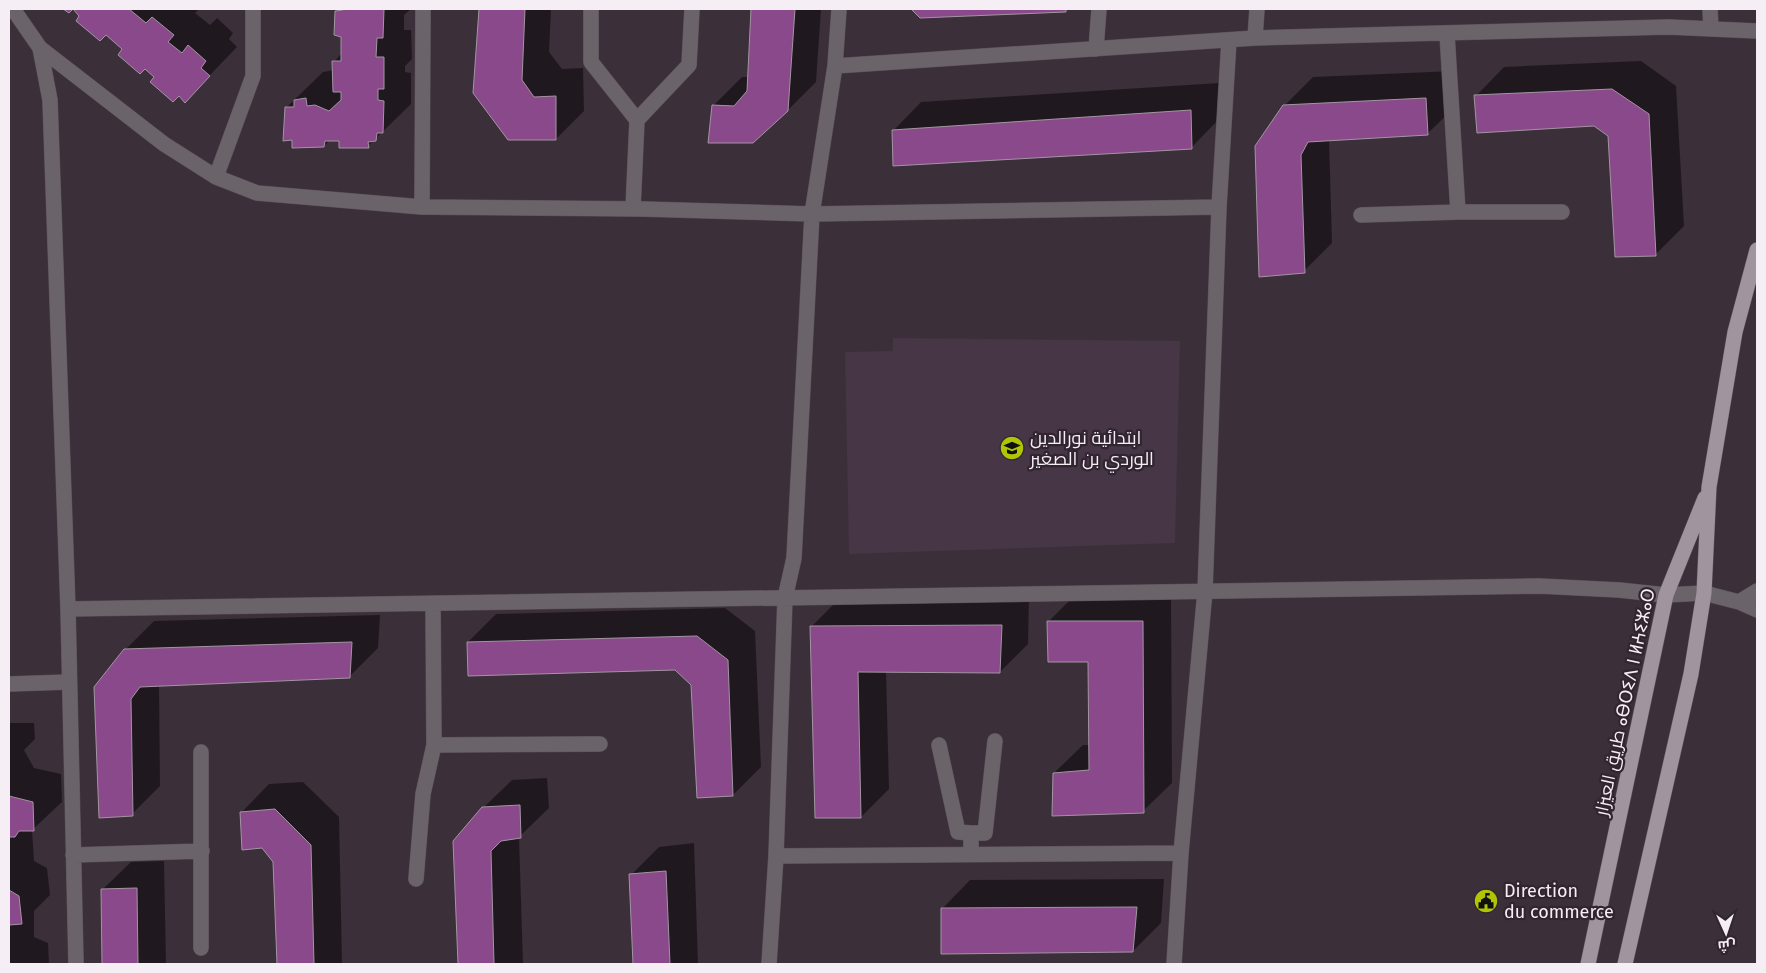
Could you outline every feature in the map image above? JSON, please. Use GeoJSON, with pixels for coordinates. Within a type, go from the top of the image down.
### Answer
{"type":"FeatureCollection","features":[{"type":"Feature","properties":{"kind":"main road"},"geometry":{"type":"LineString","coordinates":[[1625,964],[1691,674],[1704,593],[1709,487],[1735,332],[1757,250]]}},
{"type":"Feature","properties":{"kind":"main road","name":"طريق العيزار ⴰⴱⵔⵉⴷ ⵏ ⵍⵄⵉⵣⴰⵔ"},"geometry":{"type":"LineString","coordinates":[[1588,964],[1666,595],[1709,487]]}},
{"type":"Feature","properties":{"kind":"street"},"geometry":{"type":"LineString","coordinates":[[13,9],[40,48],[164,144],[216,176],[257,193],[422,207],[632,209],[812,214],[1219,207]]}},
{"type":"Feature","properties":{"kind":"street"},"geometry":{"type":"LineString","coordinates":[[216,176],[253,76],[253,9]]}},
{"type":"Feature","properties":{"kind":"street"},"geometry":{"type":"LineString","coordinates":[[422,207],[423,9]]}},
{"type":"Feature","properties":{"kind":"street"},"geometry":{"type":"LineString","coordinates":[[591,9],[590,62],[637,120]]}},
{"type":"Feature","properties":{"kind":"street"},"geometry":{"type":"LineString","coordinates":[[632,209],[637,120],[689,65],[692,9]]}},
{"type":"Feature","properties":{"kind":"street"},"geometry":{"type":"LineString","coordinates":[[769,964],[776,856],[785,598],[794,558],[812,214],[835,66],[839,9]]}},
{"type":"Feature","properties":{"kind":"street"},"geometry":{"type":"LineString","coordinates":[[1096,49],[1099,9]]}},
{"type":"Feature","properties":{"kind":"street"},"geometry":{"type":"LineString","coordinates":[[1255,38],[1257,9]]}},
{"type":"Feature","properties":{"kind":"street"},"geometry":{"type":"LineString","coordinates":[[1710,9],[1711,29]]}},
{"type":"Feature","properties":{"kind":"street"},"geometry":{"type":"LineString","coordinates":[[835,66],[1255,38],[1668,27],[1757,31]]}},
{"type":"Feature","properties":{"kind":"street"},"geometry":{"type":"LineString","coordinates":[[1447,34],[1458,212]]}},
{"type":"Feature","properties":{"kind":"street"},"geometry":{"type":"LineString","coordinates":[[1174,964],[1181,852],[1205,591],[1219,207],[1229,40]]}},
{"type":"Feature","properties":{"kind":"street"},"geometry":{"type":"LineString","coordinates":[[40,48],[50,100],[68,610],[76,964]]}},
{"type":"Feature","properties":{"kind":"street"},"geometry":{"type":"LineString","coordinates":[[1361,215],[1458,212],[1562,212]]}},
{"type":"Feature","properties":{"kind":"street"},"geometry":{"type":"LineString","coordinates":[[68,610],[1539,586],[1619,590],[1666,595],[1704,593],[1739,602],[1757,610]]}},
{"type":"Feature","properties":{"kind":"street"},"geometry":{"type":"LineString","coordinates":[[1739,602],[1757,591]]}},
{"type":"Feature","properties":{"kind":"street"},"geometry":{"type":"LineString","coordinates":[[416,879],[423,794],[434,746],[433,604]]}},
{"type":"Feature","properties":{"kind":"street"},"geometry":{"type":"LineString","coordinates":[[9,684],[70,682]]}},
{"type":"Feature","properties":{"kind":"street"},"geometry":{"type":"LineString","coordinates":[[939,745],[958,832],[985,833],[996,741]]}},
{"type":"Feature","properties":{"kind":"street"},"geometry":{"type":"LineString","coordinates":[[434,746],[600,744]]}},
{"type":"Feature","properties":{"kind":"street"},"geometry":{"type":"LineString","coordinates":[[201,752],[201,948]]}},
{"type":"Feature","properties":{"kind":"street"},"geometry":{"type":"LineString","coordinates":[[971,833],[971,854]]}},
{"type":"Feature","properties":{"kind":"street"},"geometry":{"type":"LineString","coordinates":[[73,855],[202,851]]}},
{"type":"Feature","properties":{"kind":"street"},"geometry":{"type":"LineString","coordinates":[[776,856],[1181,852]]}},
{"type":"Feature","properties":{"kind":"shaded area","name":"ابتدائية نورالدين الوردي بن الصغير"},"geometry":{"type":"Polygon","coordinates":[[[893,338],[1180,341],[1175,543],[849,554],[845,352],[893,351],[893,338]]]}},
{"type":"Feature","properties":{"kind":"building"},"geometry":{"type":"Polygon","coordinates":[[[63,9],[73,9],[69,13],[63,9]]]}},
{"type":"Feature","properties":{"kind":"building"},"geometry":{"type":"Polygon","coordinates":[[[73,9],[129,9],[146,23],[152,17],[174,35],[168,42],[182,53],[188,45],[206,61],[201,68],[210,76],[185,103],[179,96],[173,102],[150,82],[154,77],[145,69],[140,74],[118,55],[122,49],[106,35],[100,41],[76,21],[79,16],[73,9]]]}},
{"type":"Feature","properties":{"kind":"building"},"geometry":{"type":"Polygon","coordinates":[[[343,9],[384,9],[383,38],[377,38],[376,57],[384,57],[384,89],[378,89],[378,100],[384,101],[383,133],[377,133],[376,141],[368,142],[369,148],[339,148],[339,141],[325,141],[324,147],[292,148],[292,140],[283,141],[285,107],[294,107],[294,100],[306,98],[307,106],[315,105],[329,111],[341,100],[341,92],[333,92],[332,61],[341,61],[341,37],[334,35],[335,11],[343,9]]]}},
{"type":"Feature","properties":{"kind":"building"},"geometry":{"type":"Polygon","coordinates":[[[479,9],[525,9],[522,80],[534,97],[556,96],[556,140],[508,140],[473,93],[479,9]]]}},
{"type":"Feature","properties":{"kind":"building"},"geometry":{"type":"Polygon","coordinates":[[[751,9],[795,9],[788,111],[753,143],[708,143],[712,105],[734,106],[747,91],[751,9]]]}},
{"type":"Feature","properties":{"kind":"building"},"geometry":{"type":"Polygon","coordinates":[[[911,9],[1066,9],[1066,12],[920,18],[911,9]]]}},
{"type":"Feature","properties":{"kind":"building"},"geometry":{"type":"Polygon","coordinates":[[[1612,89],[1649,114],[1656,256],[1615,257],[1608,136],[1594,126],[1477,133],[1474,95],[1612,89]]]}},
{"type":"Feature","properties":{"kind":"building"},"geometry":{"type":"Polygon","coordinates":[[[1426,98],[1428,135],[1308,142],[1301,155],[1305,273],[1259,277],[1255,146],[1283,105],[1426,98]]]}},
{"type":"Feature","properties":{"kind":"building"},"geometry":{"type":"Polygon","coordinates":[[[1191,110],[1192,149],[893,166],[892,130],[1191,110]]]}},
{"type":"Feature","properties":{"kind":"building"},"geometry":{"type":"Polygon","coordinates":[[[1047,621],[1143,621],[1144,813],[1052,816],[1053,773],[1089,770],[1088,662],[1048,662],[1047,621]]]}},
{"type":"Feature","properties":{"kind":"building"},"geometry":{"type":"Polygon","coordinates":[[[1002,625],[1000,673],[858,672],[861,818],[815,818],[810,626],[1002,625]]]}},
{"type":"Feature","properties":{"kind":"building"},"geometry":{"type":"Polygon","coordinates":[[[697,636],[728,660],[733,796],[697,798],[691,685],[675,670],[468,676],[467,642],[697,636]]]}},
{"type":"Feature","properties":{"kind":"building"},"geometry":{"type":"Polygon","coordinates":[[[352,642],[350,678],[140,687],[131,699],[133,816],[99,818],[94,687],[124,649],[352,642]]]}},
{"type":"Feature","properties":{"kind":"building"},"geometry":{"type":"Polygon","coordinates":[[[9,796],[33,802],[34,831],[19,831],[15,837],[9,837],[9,796]]]}},
{"type":"Feature","properties":{"kind":"building"},"geometry":{"type":"Polygon","coordinates":[[[520,805],[521,838],[501,841],[491,851],[494,964],[458,964],[453,841],[482,807],[520,805]]]}},
{"type":"Feature","properties":{"kind":"building"},"geometry":{"type":"Polygon","coordinates":[[[275,809],[311,845],[314,964],[277,964],[273,862],[262,848],[242,850],[240,812],[275,809]]]}},
{"type":"Feature","properties":{"kind":"building"},"geometry":{"type":"Polygon","coordinates":[[[666,871],[670,964],[633,964],[629,874],[666,871]]]}},
{"type":"Feature","properties":{"kind":"building"},"geometry":{"type":"Polygon","coordinates":[[[137,888],[138,964],[102,964],[101,889],[137,888]]]}},
{"type":"Feature","properties":{"kind":"building"},"geometry":{"type":"Polygon","coordinates":[[[9,890],[19,896],[22,924],[9,925],[9,890]]]}},
{"type":"Feature","properties":{"kind":"building"},"geometry":{"type":"Polygon","coordinates":[[[1137,907],[1133,952],[941,954],[941,908],[1137,907]]]}},
{"type":"Feature","properties":{"kind":"place","name":"ابتدائية نورالدين الوردي بن الصغير"},"geometry":{"type":"Point","coordinates":[1012,448]}},
{"type":"Feature","properties":{"kind":"place","name":"Direction du commerce"},"geometry":{"type":"Point","coordinates":[1486,901]}}]}
